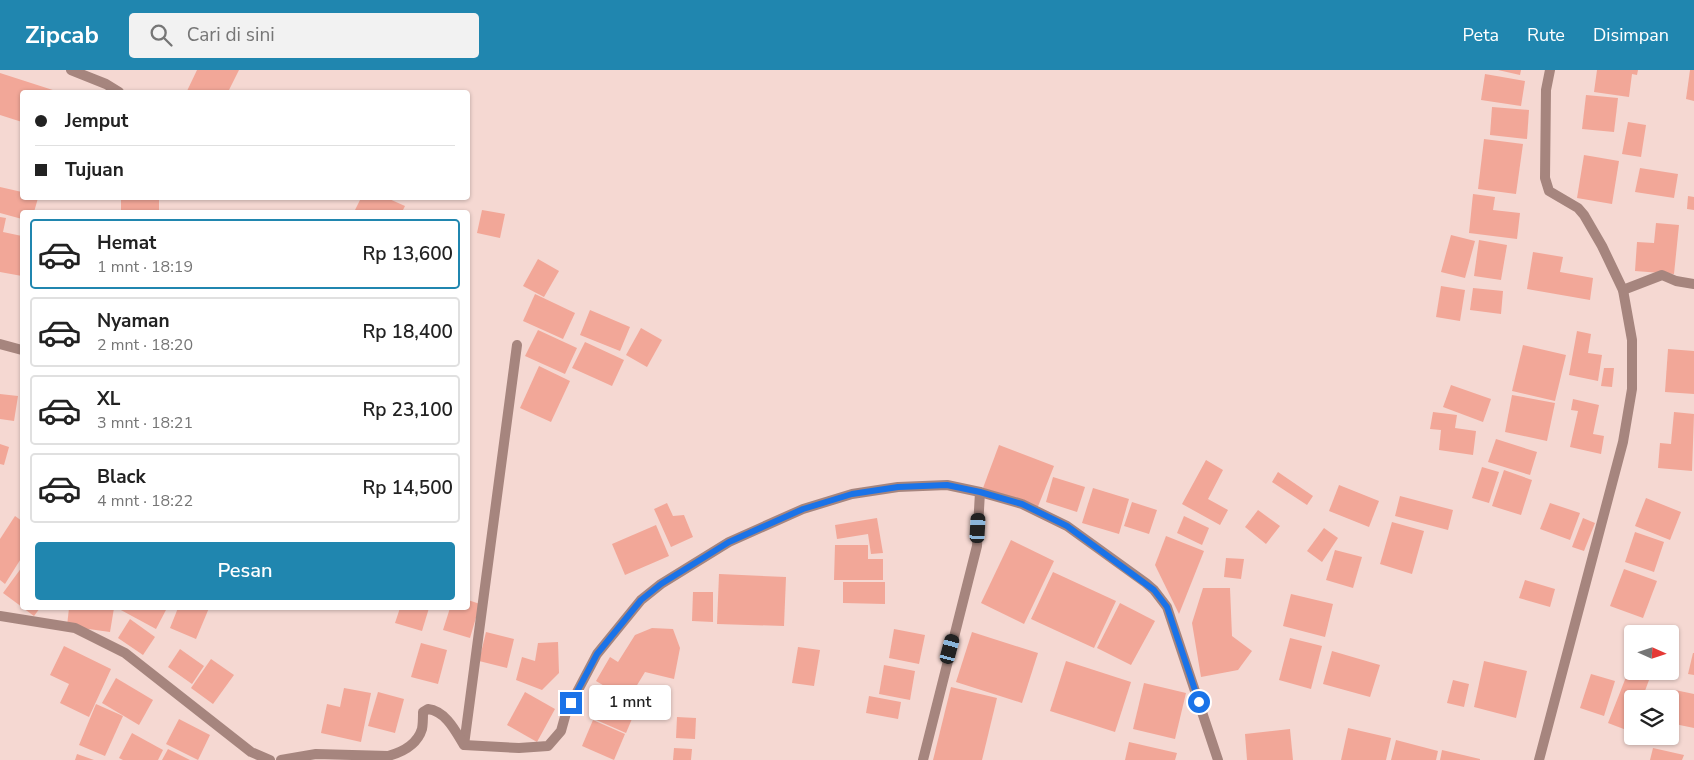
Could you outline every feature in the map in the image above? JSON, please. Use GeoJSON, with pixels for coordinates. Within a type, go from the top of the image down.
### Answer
{"type":"FeatureCollection","features":[{"type":"Feature","properties":{"kind":"street"},"geometry":{"type":"LineString","coordinates":[[71,70],[116,90]]}},
{"type":"Feature","properties":{"kind":"street"},"geometry":{"type":"LineString","coordinates":[[1539,760],[1623,442],[1632,389],[1632,340],[1623,290],[1602,246],[1584,215],[1578,208],[1553,194],[1547,186],[1545,178],[1546,90],[1550,70]]}},
{"type":"Feature","properties":{"kind":"street"},"geometry":{"type":"LineString","coordinates":[[1623,290],[1662,275],[1676,281],[1694,284]]}},
{"type":"Feature","properties":{"kind":"street"},"geometry":{"type":"LineString","coordinates":[[0,344],[20,349]]}},
{"type":"Feature","properties":{"kind":"street"},"geometry":{"type":"LineString","coordinates":[[464,745],[517,345]]}},
{"type":"Feature","properties":{"kind":"street"},"geometry":{"type":"LineString","coordinates":[[464,745],[519,748],[548,746],[561,731],[566,713],[597,654],[641,600],[661,584],[729,542],[803,509],[852,494],[898,487],[947,485],[1022,504],[1067,526],[1154,590],[1167,607],[1218,760]]}},
{"type":"Feature","properties":{"kind":"street"},"geometry":{"type":"LineString","coordinates":[[923,760],[977,546],[980,492]]}},
{"type":"Feature","properties":{"kind":"street"},"geometry":{"type":"LineString","coordinates":[[0,616],[74,628],[125,653],[251,752],[270,760]]}},
{"type":"Feature","properties":{"kind":"street"},"geometry":{"type":"LineString","coordinates":[[281,760],[316,754],[394,755],[408,748],[414,742],[422,728],[423,712],[428,709],[450,722],[464,745]]}},
{"type":"Feature","properties":{"kind":"building"},"geometry":{"type":"Polygon","coordinates":[[[197,70],[239,70],[229,90],[187,90],[197,70]]]}},
{"type":"Feature","properties":{"kind":"building"},"geometry":{"type":"Polygon","coordinates":[[[1498,70],[1521,70],[1520,75],[1498,70]]]}},
{"type":"Feature","properties":{"kind":"building"},"geometry":{"type":"Polygon","coordinates":[[[1597,70],[1638,70],[1637,75],[1632,74],[1629,97],[1594,92],[1597,70]]]}},
{"type":"Feature","properties":{"kind":"building"},"geometry":{"type":"Polygon","coordinates":[[[1690,70],[1694,70],[1694,101],[1686,99],[1690,70]]]}},
{"type":"Feature","properties":{"kind":"building"},"geometry":{"type":"Polygon","coordinates":[[[0,73],[53,90],[20,90],[20,121],[0,115],[0,73]]]}},
{"type":"Feature","properties":{"kind":"building"},"geometry":{"type":"Polygon","coordinates":[[[1485,74],[1525,81],[1521,106],[1481,100],[1485,74]]]}},
{"type":"Feature","properties":{"kind":"building"},"geometry":{"type":"Polygon","coordinates":[[[1586,95],[1618,98],[1614,132],[1582,129],[1586,95]]]}},
{"type":"Feature","properties":{"kind":"building"},"geometry":{"type":"Polygon","coordinates":[[[1492,107],[1529,110],[1527,139],[1490,135],[1492,107]]]}},
{"type":"Feature","properties":{"kind":"building"},"geometry":{"type":"Polygon","coordinates":[[[1628,122],[1646,125],[1641,157],[1622,154],[1628,122]]]}},
{"type":"Feature","properties":{"kind":"building"},"geometry":{"type":"Polygon","coordinates":[[[1484,139],[1523,144],[1516,194],[1478,189],[1484,139]]]}},
{"type":"Feature","properties":{"kind":"building"},"geometry":{"type":"Polygon","coordinates":[[[1584,155],[1619,161],[1612,204],[1577,198],[1584,155]]]}},
{"type":"Feature","properties":{"kind":"building"},"geometry":{"type":"Polygon","coordinates":[[[1640,168],[1678,174],[1674,198],[1635,192],[1640,168]]]}},
{"type":"Feature","properties":{"kind":"building"},"geometry":{"type":"Polygon","coordinates":[[[0,187],[20,192],[20,200],[37,200],[35,210],[20,210],[20,218],[0,213],[0,187]]]}},
{"type":"Feature","properties":{"kind":"building"},"geometry":{"type":"Polygon","coordinates":[[[1473,194],[1495,197],[1493,210],[1520,213],[1517,239],[1469,233],[1473,194]]]}},
{"type":"Feature","properties":{"kind":"building"},"geometry":{"type":"Polygon","coordinates":[[[1688,196],[1694,197],[1694,210],[1687,209],[1688,196]]]}},
{"type":"Feature","properties":{"kind":"building"},"geometry":{"type":"Polygon","coordinates":[[[121,200],[159,200],[159,210],[121,210],[121,200]]]}},
{"type":"Feature","properties":{"kind":"building"},"geometry":{"type":"Polygon","coordinates":[[[360,200],[392,200],[405,206],[403,210],[355,210],[360,200]]]}},
{"type":"Feature","properties":{"kind":"building"},"geometry":{"type":"Polygon","coordinates":[[[482,210],[505,214],[500,238],[477,233],[482,210]]]}},
{"type":"Feature","properties":{"kind":"building"},"geometry":{"type":"Polygon","coordinates":[[[0,217],[6,218],[3,232],[20,236],[20,276],[0,272],[0,217]]]}},
{"type":"Feature","properties":{"kind":"building"},"geometry":{"type":"Polygon","coordinates":[[[1656,223],[1679,225],[1674,274],[1635,271],[1637,242],[1654,243],[1656,223]]]}},
{"type":"Feature","properties":{"kind":"building"},"geometry":{"type":"Polygon","coordinates":[[[1451,235],[1475,241],[1465,278],[1441,272],[1451,235]]]}},
{"type":"Feature","properties":{"kind":"building"},"geometry":{"type":"Polygon","coordinates":[[[1479,240],[1507,245],[1501,280],[1474,276],[1479,240]]]}},
{"type":"Feature","properties":{"kind":"building"},"geometry":{"type":"Polygon","coordinates":[[[1533,252],[1563,257],[1560,272],[1593,278],[1590,300],[1527,289],[1533,252]]]}},
{"type":"Feature","properties":{"kind":"building"},"geometry":{"type":"Polygon","coordinates":[[[538,259],[559,271],[544,297],[523,286],[538,259]]]}},
{"type":"Feature","properties":{"kind":"building"},"geometry":{"type":"Polygon","coordinates":[[[1441,286],[1465,290],[1460,321],[1436,317],[1441,286]]]}},
{"type":"Feature","properties":{"kind":"building"},"geometry":{"type":"Polygon","coordinates":[[[1473,288],[1503,291],[1501,314],[1470,310],[1473,288]]]}},
{"type":"Feature","properties":{"kind":"building"},"geometry":{"type":"Polygon","coordinates":[[[535,294],[575,313],[563,339],[523,321],[535,294]]]}},
{"type":"Feature","properties":{"kind":"building"},"geometry":{"type":"Polygon","coordinates":[[[590,310],[630,327],[620,351],[580,335],[590,310]]]}},
{"type":"Feature","properties":{"kind":"building"},"geometry":{"type":"Polygon","coordinates":[[[641,328],[662,340],[647,367],[626,355],[641,328]]]}},
{"type":"Feature","properties":{"kind":"building"},"geometry":{"type":"Polygon","coordinates":[[[538,330],[577,348],[565,374],[525,356],[538,330]]]}},
{"type":"Feature","properties":{"kind":"building"},"geometry":{"type":"Polygon","coordinates":[[[1577,331],[1591,334],[1588,353],[1602,355],[1598,381],[1569,375],[1577,331]]]}},
{"type":"Feature","properties":{"kind":"building"},"geometry":{"type":"Polygon","coordinates":[[[585,342],[624,360],[612,386],[572,368],[585,342]]]}},
{"type":"Feature","properties":{"kind":"building"},"geometry":{"type":"Polygon","coordinates":[[[1523,345],[1566,355],[1555,401],[1512,391],[1523,345]]]}},
{"type":"Feature","properties":{"kind":"building"},"geometry":{"type":"Polygon","coordinates":[[[1668,349],[1694,351],[1694,394],[1665,392],[1668,349]]]}},
{"type":"Feature","properties":{"kind":"building"},"geometry":{"type":"Polygon","coordinates":[[[539,366],[570,381],[551,422],[520,408],[539,366]]]}},
{"type":"Feature","properties":{"kind":"building"},"geometry":{"type":"Polygon","coordinates":[[[1604,368],[1614,368],[1612,387],[1601,386],[1604,368]]]}},
{"type":"Feature","properties":{"kind":"building"},"geometry":{"type":"Polygon","coordinates":[[[1451,385],[1491,399],[1483,422],[1443,407],[1451,385]]]}},
{"type":"Feature","properties":{"kind":"building"},"geometry":{"type":"Polygon","coordinates":[[[0,394],[18,396],[14,421],[0,419],[0,394]]]}},
{"type":"Feature","properties":{"kind":"building"},"geometry":{"type":"Polygon","coordinates":[[[1512,395],[1555,403],[1547,441],[1505,432],[1512,395]]]}},
{"type":"Feature","properties":{"kind":"building"},"geometry":{"type":"Polygon","coordinates":[[[1573,399],[1599,405],[1593,434],[1604,436],[1601,454],[1570,447],[1578,411],[1571,410],[1573,399]]]}},
{"type":"Feature","properties":{"kind":"building"},"geometry":{"type":"Polygon","coordinates":[[[1433,412],[1457,415],[1455,428],[1476,431],[1473,455],[1439,450],[1441,430],[1430,429],[1433,412]]]}},
{"type":"Feature","properties":{"kind":"building"},"geometry":{"type":"Polygon","coordinates":[[[1674,412],[1694,414],[1692,471],[1658,468],[1660,443],[1671,444],[1674,412]]]}},
{"type":"Feature","properties":{"kind":"building"},"geometry":{"type":"Polygon","coordinates":[[[1496,439],[1537,452],[1530,475],[1488,462],[1496,439]]]}},
{"type":"Feature","properties":{"kind":"building"},"geometry":{"type":"Polygon","coordinates":[[[0,444],[9,447],[4,465],[0,464],[0,444]]]}},
{"type":"Feature","properties":{"kind":"building"},"geometry":{"type":"Polygon","coordinates":[[[999,445],[1054,466],[1037,509],[983,488],[999,445]]]}},
{"type":"Feature","properties":{"kind":"building"},"geometry":{"type":"Polygon","coordinates":[[[1206,460],[1223,470],[1208,499],[1228,510],[1220,525],[1182,504],[1206,460]]]}},
{"type":"Feature","properties":{"kind":"building"},"geometry":{"type":"Polygon","coordinates":[[[1482,467],[1499,472],[1489,503],[1472,498],[1482,467]]]}},
{"type":"Feature","properties":{"kind":"building"},"geometry":{"type":"Polygon","coordinates":[[[1504,470],[1532,480],[1521,515],[1492,506],[1504,470]]]}},
{"type":"Feature","properties":{"kind":"building"},"geometry":{"type":"Polygon","coordinates":[[[1278,472],[1313,496],[1307,505],[1272,482],[1278,472]]]}},
{"type":"Feature","properties":{"kind":"building"},"geometry":{"type":"Polygon","coordinates":[[[1053,477],[1085,487],[1077,512],[1046,502],[1053,477]]]}},
{"type":"Feature","properties":{"kind":"building"},"geometry":{"type":"Polygon","coordinates":[[[1339,485],[1379,501],[1369,527],[1329,511],[1339,485]]]}},
{"type":"Feature","properties":{"kind":"building"},"geometry":{"type":"Polygon","coordinates":[[[1093,488],[1129,499],[1119,534],[1082,523],[1093,488]]]}},
{"type":"Feature","properties":{"kind":"building"},"geometry":{"type":"Polygon","coordinates":[[[1400,496],[1453,510],[1448,530],[1395,516],[1400,496]]]}},
{"type":"Feature","properties":{"kind":"building"},"geometry":{"type":"Polygon","coordinates":[[[1646,498],[1681,512],[1670,540],[1635,526],[1646,498]]]}},
{"type":"Feature","properties":{"kind":"building"},"geometry":{"type":"Polygon","coordinates":[[[1132,502],[1157,510],[1149,534],[1124,526],[1132,502]]]}},
{"type":"Feature","properties":{"kind":"building"},"geometry":{"type":"Polygon","coordinates":[[[667,503],[673,516],[684,515],[693,537],[671,547],[654,509],[667,503]]]}},
{"type":"Feature","properties":{"kind":"building"},"geometry":{"type":"Polygon","coordinates":[[[1550,503],[1580,513],[1570,540],[1540,529],[1550,503]]]}},
{"type":"Feature","properties":{"kind":"building"},"geometry":{"type":"Polygon","coordinates":[[[1258,510],[1280,526],[1266,544],[1245,527],[1258,510]]]}},
{"type":"Feature","properties":{"kind":"building"},"geometry":{"type":"Polygon","coordinates":[[[15,516],[20,520],[20,560],[5,584],[0,580],[0,539],[15,516]]]}},
{"type":"Feature","properties":{"kind":"building"},"geometry":{"type":"Polygon","coordinates":[[[1184,516],[1209,528],[1202,545],[1177,533],[1184,516]]]}},
{"type":"Feature","properties":{"kind":"building"},"geometry":{"type":"Polygon","coordinates":[[[877,518],[883,553],[871,554],[868,534],[837,539],[835,525],[877,518]]]}},
{"type":"Feature","properties":{"kind":"building"},"geometry":{"type":"Polygon","coordinates":[[[1583,518],[1595,523],[1584,551],[1572,547],[1583,518]]]}},
{"type":"Feature","properties":{"kind":"building"},"geometry":{"type":"Polygon","coordinates":[[[1392,522],[1424,531],[1412,574],[1380,564],[1392,522]]]}},
{"type":"Feature","properties":{"kind":"building"},"geometry":{"type":"Polygon","coordinates":[[[656,525],[669,556],[625,575],[612,544],[656,525]]]}},
{"type":"Feature","properties":{"kind":"building"},"geometry":{"type":"Polygon","coordinates":[[[1324,528],[1338,538],[1322,562],[1307,551],[1324,528]]]}},
{"type":"Feature","properties":{"kind":"building"},"geometry":{"type":"Polygon","coordinates":[[[1635,532],[1664,542],[1654,572],[1625,562],[1635,532]]]}},
{"type":"Feature","properties":{"kind":"building"},"geometry":{"type":"Polygon","coordinates":[[[1166,536],[1204,551],[1179,614],[1155,565],[1166,536]]]}},
{"type":"Feature","properties":{"kind":"building"},"geometry":{"type":"Polygon","coordinates":[[[1011,540],[1054,561],[1024,624],[981,603],[1011,540]]]}},
{"type":"Feature","properties":{"kind":"building"},"geometry":{"type":"Polygon","coordinates":[[[835,545],[868,545],[868,559],[883,559],[883,580],[834,580],[835,545]]]}},
{"type":"Feature","properties":{"kind":"building"},"geometry":{"type":"Polygon","coordinates":[[[1335,550],[1362,557],[1353,588],[1326,580],[1335,550]]]}},
{"type":"Feature","properties":{"kind":"building"},"geometry":{"type":"Polygon","coordinates":[[[1226,558],[1244,559],[1241,579],[1224,577],[1226,558]]]}},
{"type":"Feature","properties":{"kind":"building"},"geometry":{"type":"Polygon","coordinates":[[[1624,569],[1657,581],[1643,618],[1610,606],[1624,569]]]}},
{"type":"Feature","properties":{"kind":"building"},"geometry":{"type":"Polygon","coordinates":[[[20,570],[20,606],[3,593],[20,570]]]}},
{"type":"Feature","properties":{"kind":"building"},"geometry":{"type":"Polygon","coordinates":[[[1053,572],[1116,601],[1094,648],[1031,619],[1053,572]]]}},
{"type":"Feature","properties":{"kind":"building"},"geometry":{"type":"Polygon","coordinates":[[[719,574],[786,577],[784,626],[717,624],[719,574]]]}},
{"type":"Feature","properties":{"kind":"building"},"geometry":{"type":"Polygon","coordinates":[[[1525,580],[1555,589],[1550,607],[1519,598],[1525,580]]]}},
{"type":"Feature","properties":{"kind":"building"},"geometry":{"type":"Polygon","coordinates":[[[843,582],[885,582],[885,604],[843,603],[843,582]]]}},
{"type":"Feature","properties":{"kind":"building"},"geometry":{"type":"Polygon","coordinates":[[[1203,588],[1230,588],[1232,636],[1252,651],[1238,670],[1201,677],[1192,623],[1203,588]]]}},
{"type":"Feature","properties":{"kind":"building"},"geometry":{"type":"Polygon","coordinates":[[[693,592],[713,592],[713,622],[692,621],[693,592]]]}},
{"type":"Feature","properties":{"kind":"building"},"geometry":{"type":"Polygon","coordinates":[[[1291,594],[1333,604],[1325,637],[1283,626],[1291,594]]]}},
{"type":"Feature","properties":{"kind":"building"},"geometry":{"type":"Polygon","coordinates":[[[470,601],[480,604],[470,638],[443,630],[449,610],[470,610],[470,601]]]}},
{"type":"Feature","properties":{"kind":"building"},"geometry":{"type":"Polygon","coordinates":[[[1120,603],[1155,621],[1131,665],[1097,648],[1120,603]]]}},
{"type":"Feature","properties":{"kind":"building"},"geometry":{"type":"Polygon","coordinates":[[[26,610],[38,610],[34,616],[26,610]]]}},
{"type":"Feature","properties":{"kind":"building"},"geometry":{"type":"Polygon","coordinates":[[[69,610],[114,610],[110,632],[67,626],[69,610]]]}},
{"type":"Feature","properties":{"kind":"building"},"geometry":{"type":"Polygon","coordinates":[[[121,610],[166,610],[156,629],[121,610]]]}},
{"type":"Feature","properties":{"kind":"building"},"geometry":{"type":"Polygon","coordinates":[[[177,610],[208,610],[196,639],[170,628],[177,610]]]}},
{"type":"Feature","properties":{"kind":"building"},"geometry":{"type":"Polygon","coordinates":[[[399,610],[428,610],[422,631],[395,623],[399,610]]]}},
{"type":"Feature","properties":{"kind":"building"},"geometry":{"type":"Polygon","coordinates":[[[130,619],[155,637],[143,655],[118,638],[130,619]]]}},
{"type":"Feature","properties":{"kind":"building"},"geometry":{"type":"Polygon","coordinates":[[[652,628],[673,629],[680,648],[674,679],[645,672],[628,700],[596,681],[610,657],[618,662],[635,635],[652,628]]]}},
{"type":"Feature","properties":{"kind":"building"},"geometry":{"type":"Polygon","coordinates":[[[894,629],[925,635],[919,664],[889,658],[894,629]]]}},
{"type":"Feature","properties":{"kind":"building"},"geometry":{"type":"Polygon","coordinates":[[[486,632],[514,639],[507,668],[479,661],[486,632]]]}},
{"type":"Feature","properties":{"kind":"building"},"geometry":{"type":"Polygon","coordinates":[[[972,632],[1038,653],[1022,703],[956,682],[972,632]]]}},
{"type":"Feature","properties":{"kind":"building"},"geometry":{"type":"Polygon","coordinates":[[[1290,638],[1322,646],[1311,689],[1279,680],[1290,638]]]}},
{"type":"Feature","properties":{"kind":"building"},"geometry":{"type":"Polygon","coordinates":[[[558,642],[559,673],[542,690],[516,680],[522,657],[535,661],[538,643],[558,642]]]}},
{"type":"Feature","properties":{"kind":"building"},"geometry":{"type":"Polygon","coordinates":[[[421,643],[447,650],[438,684],[411,677],[421,643]]]}},
{"type":"Feature","properties":{"kind":"building"},"geometry":{"type":"Polygon","coordinates":[[[64,646],[111,669],[89,717],[60,703],[69,684],[50,675],[64,646]]]}},
{"type":"Feature","properties":{"kind":"building"},"geometry":{"type":"Polygon","coordinates":[[[798,647],[820,650],[814,686],[792,683],[798,647]]]}},
{"type":"Feature","properties":{"kind":"building"},"geometry":{"type":"Polygon","coordinates":[[[180,649],[204,666],[192,684],[168,667],[180,649]]]}},
{"type":"Feature","properties":{"kind":"building"},"geometry":{"type":"Polygon","coordinates":[[[1332,651],[1380,665],[1370,697],[1323,684],[1332,651]]]}},
{"type":"Feature","properties":{"kind":"building"},"geometry":{"type":"Polygon","coordinates":[[[1694,653],[1694,675],[1688,674],[1694,653]]]}},
{"type":"Feature","properties":{"kind":"building"},"geometry":{"type":"Polygon","coordinates":[[[211,659],[234,675],[213,704],[191,688],[211,659]]]}},
{"type":"Feature","properties":{"kind":"building"},"geometry":{"type":"Polygon","coordinates":[[[1066,661],[1131,682],[1115,732],[1050,711],[1066,661]]]}},
{"type":"Feature","properties":{"kind":"building"},"geometry":{"type":"Polygon","coordinates":[[[1484,661],[1527,671],[1516,718],[1474,707],[1484,661]]]}},
{"type":"Feature","properties":{"kind":"building"},"geometry":{"type":"Polygon","coordinates":[[[884,665],[915,671],[910,700],[879,694],[884,665]]]}},
{"type":"Feature","properties":{"kind":"building"},"geometry":{"type":"Polygon","coordinates":[[[1591,674],[1615,681],[1604,716],[1580,708],[1591,674]]]}},
{"type":"Feature","properties":{"kind":"building"},"geometry":{"type":"Polygon","coordinates":[[[116,678],[153,700],[139,725],[102,703],[116,678]]]}},
{"type":"Feature","properties":{"kind":"building"},"geometry":{"type":"Polygon","coordinates":[[[1453,680],[1469,684],[1464,707],[1447,703],[1453,680]]]}},
{"type":"Feature","properties":{"kind":"building"},"geometry":{"type":"Polygon","coordinates":[[[1625,680],[1649,680],[1645,690],[1624,690],[1624,729],[1608,723],[1625,680]]]}},
{"type":"Feature","properties":{"kind":"building"},"geometry":{"type":"Polygon","coordinates":[[[1144,683],[1186,693],[1175,739],[1133,729],[1144,683]]]}},
{"type":"Feature","properties":{"kind":"building"},"geometry":{"type":"Polygon","coordinates":[[[951,687],[997,698],[982,760],[933,760],[951,687]]]}},
{"type":"Feature","properties":{"kind":"building"},"geometry":{"type":"Polygon","coordinates":[[[344,688],[371,693],[361,742],[321,733],[327,704],[340,707],[344,688]]]}},
{"type":"Feature","properties":{"kind":"building"},"geometry":{"type":"Polygon","coordinates":[[[1679,691],[1694,694],[1694,728],[1679,725],[1679,691]]]}},
{"type":"Feature","properties":{"kind":"building"},"geometry":{"type":"Polygon","coordinates":[[[378,692],[404,699],[395,733],[368,726],[378,692]]]}},
{"type":"Feature","properties":{"kind":"building"},"geometry":{"type":"Polygon","coordinates":[[[525,692],[555,709],[537,742],[507,725],[525,692]]]}},
{"type":"Feature","properties":{"kind":"building"},"geometry":{"type":"Polygon","coordinates":[[[605,693],[637,707],[626,733],[594,719],[605,693]]]}},
{"type":"Feature","properties":{"kind":"building"},"geometry":{"type":"Polygon","coordinates":[[[869,696],[901,702],[898,719],[866,713],[869,696]]]}},
{"type":"Feature","properties":{"kind":"building"},"geometry":{"type":"Polygon","coordinates":[[[96,704],[123,716],[105,756],[79,745],[96,704]]]}},
{"type":"Feature","properties":{"kind":"building"},"geometry":{"type":"Polygon","coordinates":[[[677,717],[696,718],[695,739],[676,738],[677,717]]]}},
{"type":"Feature","properties":{"kind":"building"},"geometry":{"type":"Polygon","coordinates":[[[179,719],[210,735],[198,760],[166,744],[179,719]]]}},
{"type":"Feature","properties":{"kind":"building"},"geometry":{"type":"Polygon","coordinates":[[[593,720],[625,734],[614,760],[582,746],[593,720]]]}},
{"type":"Feature","properties":{"kind":"building"},"geometry":{"type":"Polygon","coordinates":[[[1348,728],[1391,738],[1386,760],[1341,760],[1348,728]]]}},
{"type":"Feature","properties":{"kind":"building"},"geometry":{"type":"Polygon","coordinates":[[[1290,729],[1293,760],[1247,760],[1245,734],[1290,729]]]}},
{"type":"Feature","properties":{"kind":"building"},"geometry":{"type":"Polygon","coordinates":[[[132,733],[163,750],[158,760],[123,760],[119,758],[132,733]]]}},
{"type":"Feature","properties":{"kind":"building"},"geometry":{"type":"Polygon","coordinates":[[[1396,740],[1438,751],[1436,760],[1391,760],[1396,740]]]}},
{"type":"Feature","properties":{"kind":"building"},"geometry":{"type":"Polygon","coordinates":[[[1129,742],[1177,753],[1175,760],[1125,760],[1129,742]]]}},
{"type":"Feature","properties":{"kind":"building"},"geometry":{"type":"Polygon","coordinates":[[[674,748],[692,749],[691,760],[673,760],[674,748]]]}},
{"type":"Feature","properties":{"kind":"building"},"geometry":{"type":"Polygon","coordinates":[[[1653,748],[1684,755],[1682,760],[1650,760],[1653,748]]]}},
{"type":"Feature","properties":{"kind":"building"},"geometry":{"type":"Polygon","coordinates":[[[168,749],[190,760],[162,760],[168,749]]]}},
{"type":"Feature","properties":{"kind":"building"},"geometry":{"type":"Polygon","coordinates":[[[1442,750],[1480,759],[1480,760],[1440,760],[1442,750]]]}},
{"type":"Feature","properties":{"kind":"building"},"geometry":{"type":"Polygon","coordinates":[[[77,754],[94,760],[75,760],[77,754]]]}},
{"type":"Feature","properties":{"kind":"route"},"geometry":{"type":"LineString","coordinates":[[571,703],[597,654],[641,600],[661,584],[729,542],[803,509],[852,494],[898,487],[947,485],[1022,504],[1067,526],[1146,583],[1162,599],[1167,607],[1199,702]]}}]}
